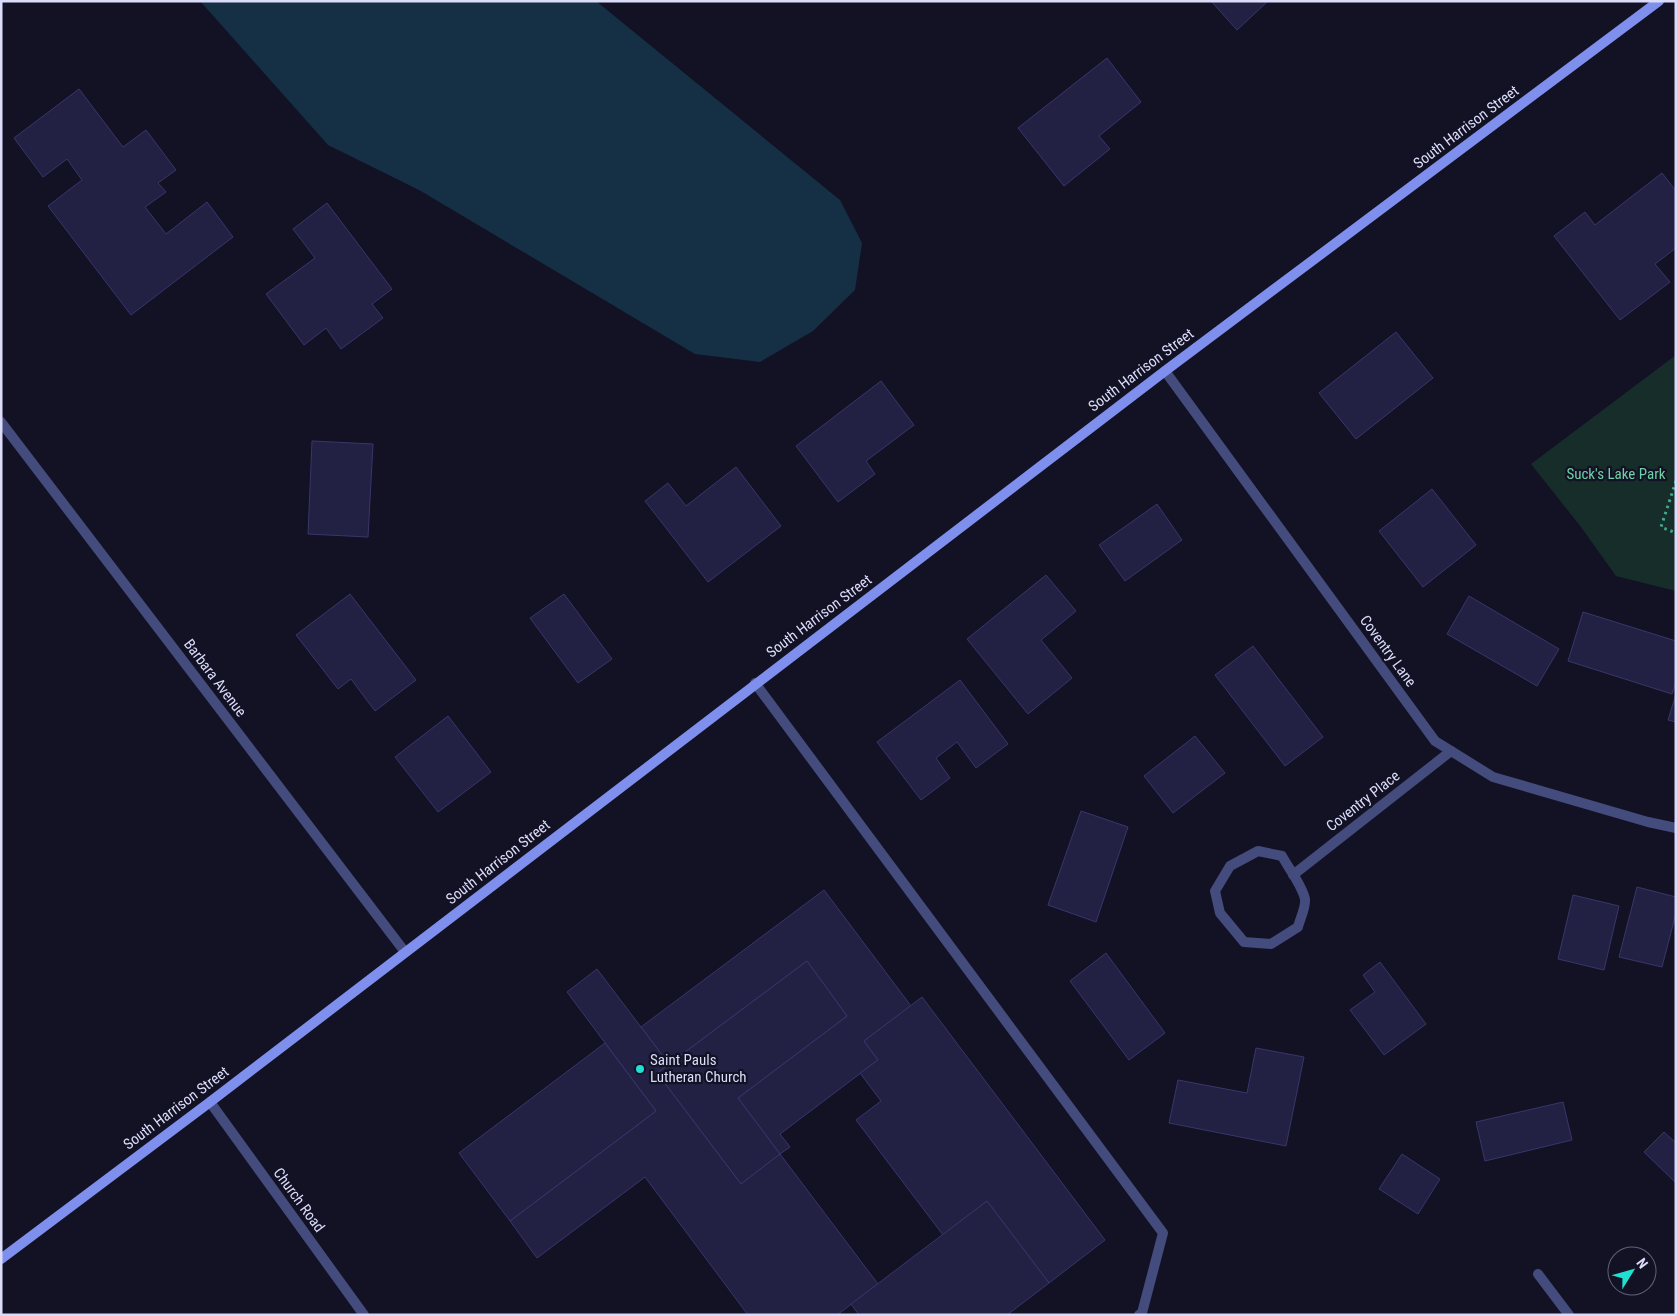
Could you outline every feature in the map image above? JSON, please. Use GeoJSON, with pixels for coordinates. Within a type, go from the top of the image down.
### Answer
{"type":"FeatureCollection","features":[{"type":"Feature","properties":{"kind":"main road","name":"South Harrison Street"},"geometry":{"type":"LineString","coordinates":[[1,1259],[210,1102],[1165,371],[1659,1]]}},
{"type":"Feature","properties":{"kind":"street","name":"Coventry Lane"},"geometry":{"type":"LineString","coordinates":[[1165,371],[1436,741],[1493,777],[1648,822],[1676,828]]}},
{"type":"Feature","properties":{"kind":"street","name":"Barbara Avenue"},"geometry":{"type":"LineString","coordinates":[[1,422],[405,952]]}},
{"type":"Feature","properties":{"kind":"street"},"geometry":{"type":"LineString","coordinates":[[755,683],[1163,1234],[1142,1312],[1139,1315]]}},
{"type":"Feature","properties":{"kind":"street","name":"Coventry Place"},"geometry":{"type":"LineString","coordinates":[[1293,875],[1451,751]]}},
{"type":"Feature","properties":{"kind":"street"},"geometry":{"type":"LineString","coordinates":[[1258,852],[1282,856],[1293,875],[1306,900],[1298,927],[1271,944],[1244,942],[1220,913],[1215,891],[1230,866],[1258,852]]}},
{"type":"Feature","properties":{"kind":"street","name":"Church Road"},"geometry":{"type":"LineString","coordinates":[[210,1102],[364,1315]]}},
{"type":"Feature","properties":{"kind":"street"},"geometry":{"type":"LineString","coordinates":[[1538,1274],[1568,1315]]}},
{"type":"Feature","properties":{"kind":"path"},"geometry":{"type":"LineString","coordinates":[[1676,481],[1661,527],[1676,533]]}},
{"type":"Feature","properties":{"kind":"green space","name":"Suck's Lake Park"},"geometry":{"type":"Polygon","coordinates":[[[1676,355],[1676,591],[1616,576],[1581,527],[1531,464],[1676,355]]]}},
{"type":"Feature","properties":{"kind":"water"},"geometry":{"type":"Polygon","coordinates":[[[200,1],[596,1],[840,200],[862,243],[855,290],[813,331],[760,362],[695,354],[419,190],[328,145],[200,1]]]}},
{"type":"Feature","properties":{"kind":"building"},"geometry":{"type":"Polygon","coordinates":[[[1211,1],[1268,1],[1237,30],[1211,1]]]}},
{"type":"Feature","properties":{"kind":"building"},"geometry":{"type":"Polygon","coordinates":[[[1107,58],[1141,102],[1099,136],[1110,149],[1064,186],[1018,128],[1107,58]]]}},
{"type":"Feature","properties":{"kind":"building"},"geometry":{"type":"Polygon","coordinates":[[[79,89],[123,147],[146,130],[176,170],[158,183],[166,192],[145,207],[166,234],[207,202],[233,237],[131,315],[48,206],[82,180],[67,159],[43,177],[14,138],[79,89]]]}},
{"type":"Feature","properties":{"kind":"building"},"geometry":{"type":"Polygon","coordinates":[[[1662,173],[1676,191],[1676,248],[1655,264],[1670,282],[1620,320],[1554,236],[1585,212],[1595,225],[1662,173]]]}},
{"type":"Feature","properties":{"kind":"building"},"geometry":{"type":"Polygon","coordinates":[[[327,203],[392,289],[372,304],[383,318],[341,349],[326,328],[304,345],[266,294],[315,258],[293,229],[327,203]]]}},
{"type":"Feature","properties":{"kind":"building"},"geometry":{"type":"Polygon","coordinates":[[[1396,332],[1433,378],[1356,439],[1319,393],[1396,332]]]}},
{"type":"Feature","properties":{"kind":"building"},"geometry":{"type":"Polygon","coordinates":[[[881,381],[914,425],[866,461],[875,474],[838,502],[796,446],[881,381]]]}},
{"type":"Feature","properties":{"kind":"building"},"geometry":{"type":"Polygon","coordinates":[[[312,441],[373,444],[368,537],[308,534],[312,441]]]}},
{"type":"Feature","properties":{"kind":"building"},"geometry":{"type":"Polygon","coordinates":[[[736,467],[781,526],[708,582],[645,501],[668,483],[686,506],[736,467]]]}},
{"type":"Feature","properties":{"kind":"building"},"geometry":{"type":"Polygon","coordinates":[[[1432,489],[1476,545],[1423,587],[1379,531],[1432,489]]]}},
{"type":"Feature","properties":{"kind":"building"},"geometry":{"type":"Polygon","coordinates":[[[1157,504],[1182,540],[1125,581],[1099,545],[1157,504]]]}},
{"type":"Feature","properties":{"kind":"building"},"geometry":{"type":"Polygon","coordinates":[[[1046,575],[1076,611],[1041,640],[1072,678],[1028,714],[967,639],[1046,575]]]}},
{"type":"Feature","properties":{"kind":"building"},"geometry":{"type":"Polygon","coordinates":[[[350,594],[416,680],[375,711],[351,679],[338,689],[296,635],[350,594]]]}},
{"type":"Feature","properties":{"kind":"building"},"geometry":{"type":"Polygon","coordinates":[[[564,594],[612,659],[578,683],[530,618],[564,594]]]}},
{"type":"Feature","properties":{"kind":"building"},"geometry":{"type":"Polygon","coordinates":[[[1469,596],[1559,649],[1537,686],[1447,634],[1469,596]]]}},
{"type":"Feature","properties":{"kind":"building"},"geometry":{"type":"Polygon","coordinates":[[[1583,612],[1676,641],[1676,682],[1672,694],[1568,661],[1583,612]]]}},
{"type":"Feature","properties":{"kind":"building"},"geometry":{"type":"Polygon","coordinates":[[[1253,646],[1323,737],[1285,766],[1215,675],[1253,646]]]}},
{"type":"Feature","properties":{"kind":"building"},"geometry":{"type":"Polygon","coordinates":[[[960,680],[1008,744],[976,768],[957,742],[936,758],[950,778],[921,800],[877,742],[960,680]]]}},
{"type":"Feature","properties":{"kind":"building"},"geometry":{"type":"Polygon","coordinates":[[[1676,694],[1676,722],[1668,720],[1676,694]]]}},
{"type":"Feature","properties":{"kind":"building"},"geometry":{"type":"Polygon","coordinates":[[[448,716],[491,772],[438,812],[395,757],[448,716]]]}},
{"type":"Feature","properties":{"kind":"building"},"geometry":{"type":"Polygon","coordinates":[[[1195,736],[1225,773],[1173,813],[1144,776],[1195,736]]]}},
{"type":"Feature","properties":{"kind":"building"},"geometry":{"type":"Polygon","coordinates":[[[1081,811],[1128,827],[1096,922],[1048,905],[1081,811]]]}},
{"type":"Feature","properties":{"kind":"building"},"geometry":{"type":"Polygon","coordinates":[[[1637,887],[1676,897],[1676,913],[1662,967],[1619,957],[1637,887]]]}},
{"type":"Feature","properties":{"kind":"building"},"geometry":{"type":"Polygon","coordinates":[[[824,890],[911,1006],[864,1041],[878,1060],[780,1134],[790,1147],[780,1154],[738,1098],[847,1016],[807,961],[669,1064],[641,1027],[824,890]]]}},
{"type":"Feature","properties":{"kind":"building"},"geometry":{"type":"Polygon","coordinates":[[[1573,895],[1619,906],[1604,970],[1558,959],[1573,895]]]}},
{"type":"Feature","properties":{"kind":"building"},"geometry":{"type":"Polygon","coordinates":[[[1106,953],[1165,1033],[1129,1060],[1070,981],[1106,953]]]}},
{"type":"Feature","properties":{"kind":"building"},"geometry":{"type":"Polygon","coordinates":[[[807,961],[847,1016],[738,1098],[780,1154],[741,1184],[657,1073],[807,961]]]}},
{"type":"Feature","properties":{"kind":"building"},"geometry":{"type":"Polygon","coordinates":[[[1380,962],[1426,1024],[1384,1055],[1350,1010],[1375,992],[1363,975],[1380,962]]]}},
{"type":"Feature","properties":{"kind":"building"},"geometry":{"type":"Polygon","coordinates":[[[597,969],[669,1064],[657,1073],[741,1184],[780,1154],[878,1284],[837,1315],[748,1315],[645,1177],[537,1258],[510,1221],[656,1111],[567,992],[597,969]]]}},
{"type":"Feature","properties":{"kind":"building"},"geometry":{"type":"Polygon","coordinates":[[[922,997],[1105,1240],[1049,1283],[987,1201],[943,1235],[856,1120],[881,1101],[860,1073],[878,1060],[864,1041],[922,997]]]}},
{"type":"Feature","properties":{"kind":"building"},"geometry":{"type":"Polygon","coordinates":[[[605,1043],[656,1111],[510,1221],[459,1153],[605,1043]]]}},
{"type":"Feature","properties":{"kind":"building"},"geometry":{"type":"Polygon","coordinates":[[[1256,1048],[1304,1057],[1286,1146],[1169,1123],[1178,1080],[1247,1093],[1256,1048]]]}},
{"type":"Feature","properties":{"kind":"building"},"geometry":{"type":"Polygon","coordinates":[[[1563,1102],[1572,1140],[1485,1161],[1476,1122],[1563,1102]]]}},
{"type":"Feature","properties":{"kind":"building"},"geometry":{"type":"Polygon","coordinates":[[[1664,1132],[1676,1143],[1676,1183],[1644,1152],[1664,1132]]]}},
{"type":"Feature","properties":{"kind":"building"},"geometry":{"type":"Polygon","coordinates":[[[1402,1154],[1440,1179],[1418,1214],[1379,1189],[1402,1154]]]}},
{"type":"Feature","properties":{"kind":"building"},"geometry":{"type":"Polygon","coordinates":[[[987,1201],[1049,1283],[1007,1315],[859,1315],[851,1304],[987,1201]]]}},
{"type":"Feature","properties":{"kind":"place","name":"Saint Pauls Lutheran Church"},"geometry":{"type":"Point","coordinates":[640,1069]}}]}
